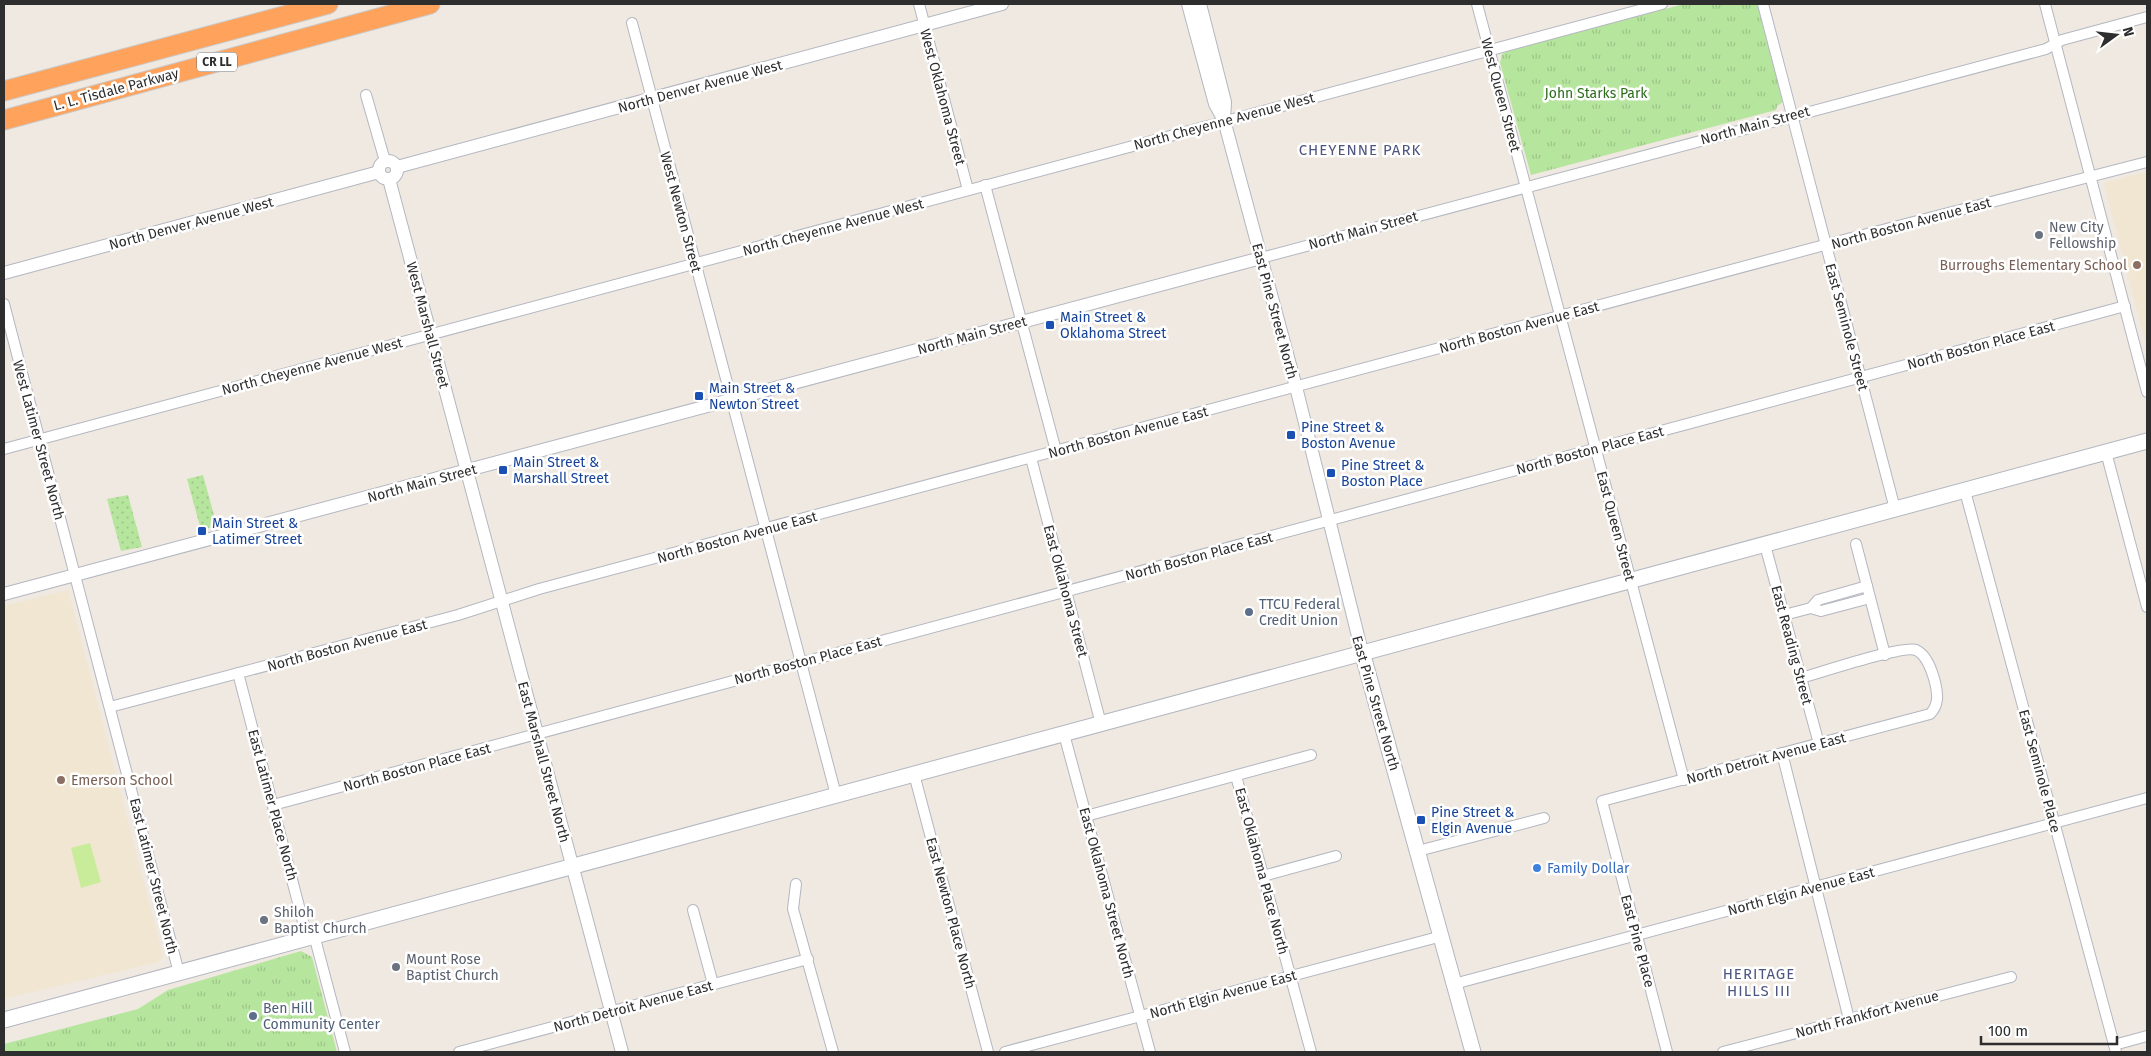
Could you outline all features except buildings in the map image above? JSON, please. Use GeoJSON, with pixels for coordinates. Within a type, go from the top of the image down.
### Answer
{"type":"FeatureCollection","features":[{"type":"Feature","properties":{"kind":"highway","name":"L. L. Tisdale Parkway"},"geometry":{"type":"LineString","coordinates":[[4,91],[328,4]]}},
{"type":"Feature","properties":{"kind":"highway","name":"L. L. Tisdale Parkway"},"geometry":{"type":"LineString","coordinates":[[4,120],[430,4]]}},
{"type":"Feature","properties":{"kind":"main road"},"geometry":{"type":"LineString","coordinates":[[4,1020],[2147,441]]}},
{"type":"Feature","properties":{"kind":"main road","name":"East Pine Street North"},"geometry":{"type":"LineString","coordinates":[[1362,652],[1473,1052]]}},
{"type":"Feature","properties":{"kind":"street","name":"West Oklahoma Street"},"geometry":{"type":"LineString","coordinates":[[919,4],[968,190]]}},
{"type":"Feature","properties":{"kind":"street","name":"North Denver Avenue West"},"geometry":{"type":"LineString","coordinates":[[397,167],[1002,4]]}},
{"type":"Feature","properties":{"kind":"street","name":"East Pine Street North"},"geometry":{"type":"LineString","coordinates":[[1188,4],[1215,104],[1224,120],[1296,387],[1362,652]]}},
{"type":"Feature","properties":{"kind":"street","name":"East Pine Street North"},"geometry":{"type":"LineString","coordinates":[[1200,4],[1224,102],[1224,120]]}},
{"type":"Feature","properties":{"kind":"street","name":"West Queen Street"},"geometry":{"type":"LineString","coordinates":[[1477,4],[1526,186]]}},
{"type":"Feature","properties":{"kind":"street","name":"North Cheyenne Avenue West"},"geometry":{"type":"LineString","coordinates":[[4,449],[1224,120],[1662,4]]}},
{"type":"Feature","properties":{"kind":"street","name":"East Seminole Street"},"geometry":{"type":"LineString","coordinates":[[1763,4],[1895,509]]}},
{"type":"Feature","properties":{"kind":"street"},"geometry":{"type":"LineString","coordinates":[[2045,4],[2147,392]]}},
{"type":"Feature","properties":{"kind":"street","name":"North Main Street"},"geometry":{"type":"LineString","coordinates":[[4,594],[1791,115],[2046,49],[2056,43],[2147,17]]}},
{"type":"Feature","properties":{"kind":"street","name":"West Newton Street"},"geometry":{"type":"LineString","coordinates":[[632,23],[836,795]]}},
{"type":"Feature","properties":{"kind":"street"},"geometry":{"type":"LineString","coordinates":[[366,95],[385,161]]}},
{"type":"Feature","properties":{"kind":"street"},"geometry":{"type":"LineString","coordinates":[[385,161],[393,162],[397,167],[396,173],[384,176],[380,164],[385,161]]}},
{"type":"Feature","properties":{"kind":"street","name":"North Boston Avenue East"},"geometry":{"type":"LineString","coordinates":[[110,707],[458,615],[539,589],[1826,245],[2147,162]]}},
{"type":"Feature","properties":{"kind":"street","name":"North Denver Avenue West"},"geometry":{"type":"LineString","coordinates":[[4,273],[384,176]]}},
{"type":"Feature","properties":{"kind":"street","name":"West Marshall Street"},"geometry":{"type":"LineString","coordinates":[[384,176],[431,334],[467,471]]}},
{"type":"Feature","properties":{"kind":"street"},"geometry":{"type":"LineString","coordinates":[[985,186],[1023,322],[1056,451]]}},
{"type":"Feature","properties":{"kind":"street","name":"East Queen Street"},"geometry":{"type":"LineString","coordinates":[[1526,186],[1684,780]]}},
{"type":"Feature","properties":{"kind":"street","name":"West Latimer Street North"},"geometry":{"type":"LineString","coordinates":[[4,304],[75,576]]}},
{"type":"Feature","properties":{"kind":"street","name":"North Boston Place East"},"geometry":{"type":"LineString","coordinates":[[273,805],[2125,306]]}},
{"type":"Feature","properties":{"kind":"street"},"geometry":{"type":"LineString","coordinates":[[2106,452],[2147,607]]}},
{"type":"Feature","properties":{"kind":"street","name":"East Oklahoma Street"},"geometry":{"type":"LineString","coordinates":[[1031,458],[1101,724]]}},
{"type":"Feature","properties":{"kind":"street","name":"East Marshall Street North"},"geometry":{"type":"LineString","coordinates":[[467,471],[622,1052]]}},
{"type":"Feature","properties":{"kind":"street","name":"East Seminole Place"},"geometry":{"type":"LineString","coordinates":[[1965,490],[2115,1048]]}},
{"type":"Feature","properties":{"kind":"street"},"geometry":{"type":"LineString","coordinates":[[1801,678],[1885,655],[1856,544]]}},
{"type":"Feature","properties":{"kind":"street","name":"East Reading Street"},"geometry":{"type":"LineString","coordinates":[[1765,545],[1819,744]]}},
{"type":"Feature","properties":{"kind":"street","name":"East Latimer Street North"},"geometry":{"type":"LineString","coordinates":[[75,576],[179,973]]}},
{"type":"Feature","properties":{"kind":"street"},"geometry":{"type":"LineString","coordinates":[[1811,608],[1818,600],[1867,586]]}},
{"type":"Feature","properties":{"kind":"street"},"geometry":{"type":"LineString","coordinates":[[1784,615],[1811,608],[1821,611],[1870,598]]}},
{"type":"Feature","properties":{"kind":"street","name":"North Detroit Avenue East"},"geometry":{"type":"LineString","coordinates":[[1602,801],[1930,714],[1936,703],[1937,689],[1923,655],[1913,649],[1885,655]]}},
{"type":"Feature","properties":{"kind":"street","name":"East Latimer Place North"},"geometry":{"type":"LineString","coordinates":[[238,673],[273,805],[345,1052]]}},
{"type":"Feature","properties":{"kind":"street","name":"East Oklahoma Street North"},"geometry":{"type":"LineString","coordinates":[[1064,734],[1150,1052]]}},
{"type":"Feature","properties":{"kind":"street"},"geometry":{"type":"LineString","coordinates":[[1782,753],[1849,1019]]}},
{"type":"Feature","properties":{"kind":"street"},"geometry":{"type":"LineString","coordinates":[[1086,816],[1311,755]]}},
{"type":"Feature","properties":{"kind":"street","name":"East Newton Place North"},"geometry":{"type":"LineString","coordinates":[[914,774],[988,1052]]}},
{"type":"Feature","properties":{"kind":"street","name":"East Oklahoma Place North"},"geometry":{"type":"LineString","coordinates":[[1236,776],[1311,1052]]}},
{"type":"Feature","properties":{"kind":"street","name":"North Elgin Avenue East"},"geometry":{"type":"LineString","coordinates":[[1454,984],[2147,798]]}},
{"type":"Feature","properties":{"kind":"street","name":"East Pine Place"},"geometry":{"type":"LineString","coordinates":[[1602,801],[1667,1052]]}},
{"type":"Feature","properties":{"kind":"street"},"geometry":{"type":"LineString","coordinates":[[1418,851],[1544,818]]}},
{"type":"Feature","properties":{"kind":"street"},"geometry":{"type":"LineString","coordinates":[[1263,876],[1336,856]]}},
{"type":"Feature","properties":{"kind":"street"},"geometry":{"type":"LineString","coordinates":[[796,884],[793,909],[833,1052]]}},
{"type":"Feature","properties":{"kind":"street"},"geometry":{"type":"LineString","coordinates":[[693,910],[713,984]]}},
{"type":"Feature","properties":{"kind":"street","name":"North Elgin Avenue East"},"geometry":{"type":"LineString","coordinates":[[1005,1052],[1442,936]]}},
{"type":"Feature","properties":{"kind":"street","name":"North Detroit Avenue East"},"geometry":{"type":"LineString","coordinates":[[458,1052],[808,959]]}},
{"type":"Feature","properties":{"kind":"street","name":"North Frankfort Avenue"},"geometry":{"type":"LineString","coordinates":[[1723,1052],[2011,977]]}},
{"type":"Feature","properties":{"kind":"street"},"geometry":{"type":"LineString","coordinates":[[2115,1048],[2147,1036]]}},
{"type":"Feature","properties":{"kind":"shaded area","name":"Burroughs Elementary School"},"geometry":{"type":"Polygon","coordinates":[[[2147,172],[2147,348],[2104,183],[2147,172]]]}},
{"type":"Feature","properties":{"kind":"shaded area","name":"Emerson School"},"geometry":{"type":"Polygon","coordinates":[[[68,590],[163,957],[158,962],[4,999],[4,606],[68,590]]]}},
{"type":"Feature","properties":{"kind":"green space","name":"John Starks Park"},"geometry":{"type":"Polygon","coordinates":[[[1684,4],[1757,4],[1783,102],[1777,106],[1776,110],[1531,175],[1500,63],[1502,54],[1510,50],[1684,4]]]}},
{"type":"Feature","properties":{"kind":"green space"},"geometry":{"type":"Polygon","coordinates":[[[203,475],[217,526],[201,530],[187,479],[203,475]]]}},
{"type":"Feature","properties":{"kind":"green space"},"geometry":{"type":"Polygon","coordinates":[[[128,495],[142,547],[121,551],[107,499],[128,495]]]}},
{"type":"Feature","properties":{"kind":"green space"},"geometry":{"type":"Polygon","coordinates":[[[90,843],[101,882],[81,888],[71,848],[90,843]]]}},
{"type":"Feature","properties":{"kind":"green space"},"geometry":{"type":"Polygon","coordinates":[[[301,951],[312,957],[337,1052],[4,1052],[4,1044],[138,1009],[168,990],[301,951]]]}},
{"type":"Feature","properties":{"kind":"place","name":"New City Fellowship"},"geometry":{"type":"Point","coordinates":[2039,235]}},
{"type":"Feature","properties":{"kind":"place","name":"Burroughs Elementary School"},"geometry":{"type":"Point","coordinates":[2137,265]}},
{"type":"Feature","properties":{"kind":"place","name":"Main Street & Oklahoma Street"},"geometry":{"type":"Point","coordinates":[1050,325]}},
{"type":"Feature","properties":{"kind":"place","name":"Main Street & Newton Street"},"geometry":{"type":"Point","coordinates":[699,396]}},
{"type":"Feature","properties":{"kind":"place","name":"Pine Street & Boston Avenue"},"geometry":{"type":"Point","coordinates":[1291,435]}},
{"type":"Feature","properties":{"kind":"place","name":"Main Street & Marshall Street"},"geometry":{"type":"Point","coordinates":[503,470]}},
{"type":"Feature","properties":{"kind":"place","name":"Pine Street & Boston Place"},"geometry":{"type":"Point","coordinates":[1331,473]}},
{"type":"Feature","properties":{"kind":"place","name":"Main Street & Latimer Street"},"geometry":{"type":"Point","coordinates":[202,531]}},
{"type":"Feature","properties":{"kind":"place","name":"TTCU Federal Credit Union"},"geometry":{"type":"Point","coordinates":[1249,612]}},
{"type":"Feature","properties":{"kind":"place","name":"Emerson School"},"geometry":{"type":"Point","coordinates":[61,780]}},
{"type":"Feature","properties":{"kind":"place","name":"Pine Street & Elgin Avenue"},"geometry":{"type":"Point","coordinates":[1421,820]}},
{"type":"Feature","properties":{"kind":"place","name":"Family Dollar"},"geometry":{"type":"Point","coordinates":[1537,868]}},
{"type":"Feature","properties":{"kind":"place","name":"Shiloh Baptist Church"},"geometry":{"type":"Point","coordinates":[264,920]}},
{"type":"Feature","properties":{"kind":"place","name":"Mount Rose Baptist Church"},"geometry":{"type":"Point","coordinates":[396,967]}},
{"type":"Feature","properties":{"kind":"place","name":"Ben Hill Community Center"},"geometry":{"type":"Point","coordinates":[253,1016]}},
{"type":"Feature","properties":{"kind":"district","name":"CHEYENNE PARK"},"geometry":{"type":"Point","coordinates":[1360,150]}},
{"type":"Feature","properties":{"kind":"district","name":"HERITAGE HILLS III"},"geometry":{"type":"Point","coordinates":[1759,982]}}]}
